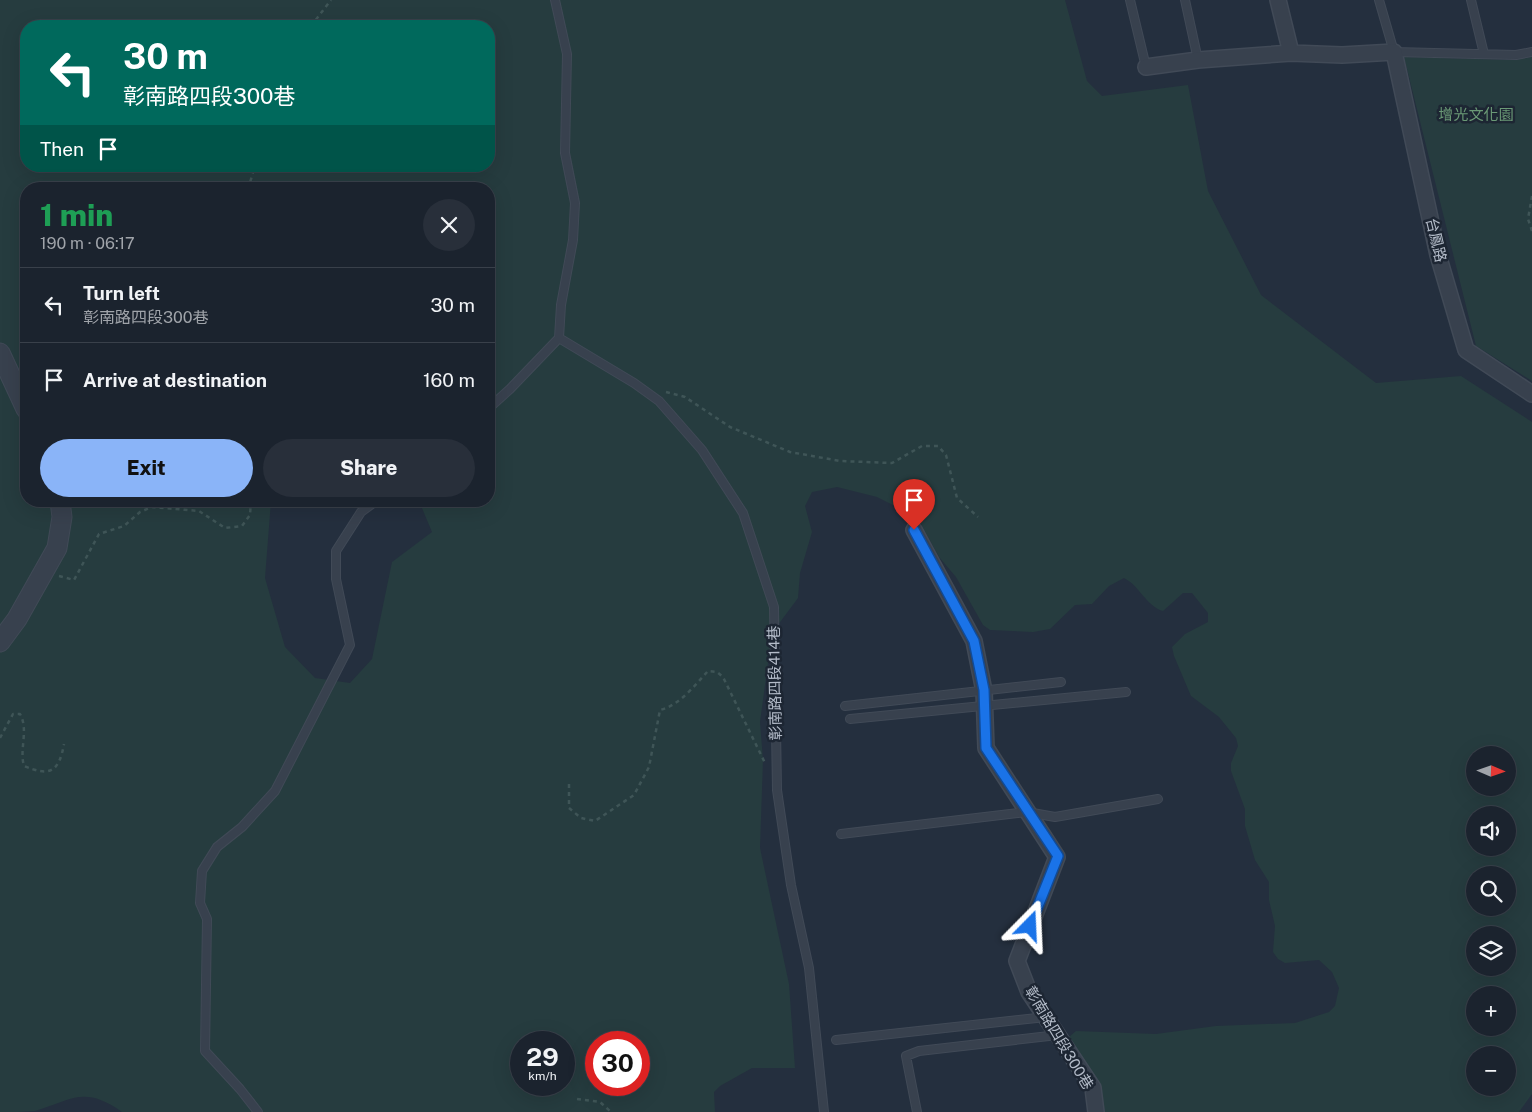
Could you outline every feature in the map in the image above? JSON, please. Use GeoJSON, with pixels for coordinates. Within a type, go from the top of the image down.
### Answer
{"type":"FeatureCollection","features":[{"type":"Feature","properties":{"kind":"street"},"geometry":{"type":"LineString","coordinates":[[1278,0],[1292,53]]}},
{"type":"Feature","properties":{"kind":"street"},"geometry":{"type":"LineString","coordinates":[[1146,67],[1198,60],[1292,53],[1342,55],[1394,52]]}},
{"type":"Feature","properties":{"kind":"street","name":"台鳳路"},"geometry":{"type":"LineString","coordinates":[[1394,52],[1438,255],[1466,350],[1532,394]]}},
{"type":"Feature","properties":{"kind":"street"},"geometry":{"type":"LineString","coordinates":[[0,353],[20,396]]}},
{"type":"Feature","properties":{"kind":"street"},"geometry":{"type":"LineString","coordinates":[[0,642],[17,619],[57,548],[62,517],[61,507]]}},
{"type":"Feature","properties":{"kind":"street","name":"彰南路四段300巷"},"geometry":{"type":"LineString","coordinates":[[914,530],[974,641],[984,690],[986,748],[1058,856],[1017,961],[1029,992],[1093,1088],[1096,1112]]}},
{"type":"Feature","properties":{"kind":"lane"},"geometry":{"type":"LineString","coordinates":[[495,403],[559,338],[561,305],[573,240],[575,203],[565,153],[567,54],[555,0]]}},
{"type":"Feature","properties":{"kind":"lane"},"geometry":{"type":"LineString","coordinates":[[1130,0],[1146,67]]}},
{"type":"Feature","properties":{"kind":"lane"},"geometry":{"type":"LineString","coordinates":[[1185,0],[1198,60]]}},
{"type":"Feature","properties":{"kind":"lane"},"geometry":{"type":"LineString","coordinates":[[1379,0],[1394,52],[1516,55],[1532,52]]}},
{"type":"Feature","properties":{"kind":"lane"},"geometry":{"type":"LineString","coordinates":[[1471,0],[1484,54]]}},
{"type":"Feature","properties":{"kind":"lane","name":"彰南路四段414巷"},"geometry":{"type":"LineString","coordinates":[[559,338],[634,382],[659,401],[702,450],[743,513],[774,607],[777,790],[791,885],[809,968],[824,1112]]}},
{"type":"Feature","properties":{"kind":"lane"},"geometry":{"type":"LineString","coordinates":[[258,1112],[205,1051],[207,919],[200,903],[202,871],[217,847],[242,827],[276,791],[350,645],[336,580],[336,551],[361,512],[368,507]]}},
{"type":"Feature","properties":{"kind":"lane"},"geometry":{"type":"LineString","coordinates":[[845,706],[1061,682]]}},
{"type":"Feature","properties":{"kind":"lane"},"geometry":{"type":"LineString","coordinates":[[850,719],[1126,692]]}},
{"type":"Feature","properties":{"kind":"lane"},"geometry":{"type":"LineString","coordinates":[[841,834],[1027,812],[1055,817],[1158,799]]}},
{"type":"Feature","properties":{"kind":"lane"},"geometry":{"type":"LineString","coordinates":[[836,1040],[1046,1017]]}},
{"type":"Feature","properties":{"kind":"lane"},"geometry":{"type":"LineString","coordinates":[[917,1112],[906,1056],[918,1051],[1058,1035]]}},
{"type":"Feature","properties":{"kind":"path"},"geometry":{"type":"LineString","coordinates":[[316,20],[331,0]]}},
{"type":"Feature","properties":{"kind":"path"},"geometry":{"type":"LineString","coordinates":[[1532,196],[1528,220],[1532,231]]}},
{"type":"Feature","properties":{"kind":"path"},"geometry":{"type":"LineString","coordinates":[[659,390],[685,397],[730,427],[790,452],[840,461],[892,463],[922,446],[938,446],[946,455],[957,498],[978,517]]}},
{"type":"Feature","properties":{"kind":"path"},"geometry":{"type":"LineString","coordinates":[[43,572],[74,580],[99,534],[124,526],[140,512],[152,507],[199,511],[225,528],[242,526],[250,516],[251,507]]}},
{"type":"Feature","properties":{"kind":"path"},"geometry":{"type":"LineString","coordinates":[[569,784],[569,808],[581,818],[595,821],[634,795],[650,767],[660,710],[670,707],[687,694],[708,671],[717,672],[723,677],[766,764]]}},
{"type":"Feature","properties":{"kind":"path"},"geometry":{"type":"LineString","coordinates":[[0,738],[13,714],[20,714],[23,719],[22,758],[24,766],[34,770],[49,771],[55,767],[61,760],[64,744]]}},
{"type":"Feature","properties":{"kind":"path"},"geometry":{"type":"LineString","coordinates":[[577,1099],[600,1102],[611,1112]]}},
{"type":"Feature","properties":{"kind":"green space"},"geometry":{"type":"Polygon","coordinates":[[[0,0],[1065,0],[1087,81],[1102,96],[1188,85],[1208,191],[1261,295],[1376,383],[1461,376],[1532,422],[1532,1094],[1519,1112],[1099,1112],[1069,1037],[1076,1031],[1156,1034],[1216,1026],[1295,1023],[1329,1012],[1335,1006],[1339,988],[1332,972],[1319,960],[1285,963],[1278,959],[1273,952],[1275,926],[1269,900],[1269,882],[1255,860],[1245,826],[1245,809],[1231,771],[1231,763],[1238,746],[1236,738],[1219,717],[1191,696],[1172,647],[1185,634],[1208,622],[1208,613],[1192,593],[1183,593],[1163,611],[1152,605],[1124,578],[1109,586],[1092,604],[1075,605],[1050,629],[1033,632],[990,630],[983,625],[956,577],[939,557],[917,517],[877,497],[837,487],[812,492],[805,506],[812,532],[800,573],[798,598],[772,633],[760,722],[763,760],[760,848],[789,984],[795,1068],[752,1068],[720,1086],[714,1092],[715,1112],[122,1112],[98,1099],[88,1097],[69,1099],[35,1111],[0,1112],[0,0]]]}},
{"type":"Feature","properties":{"kind":"green space","name":"增光文化園"},"geometry":{"type":"Polygon","coordinates":[[[1404,57],[1515,60],[1532,57],[1532,381],[1476,346],[1404,57]]]}},
{"type":"Feature","properties":{"kind":"route"},"geometry":{"type":"LineString","coordinates":[[914,530],[974,641],[984,690],[986,748],[1058,856],[1030,926]]}}]}
